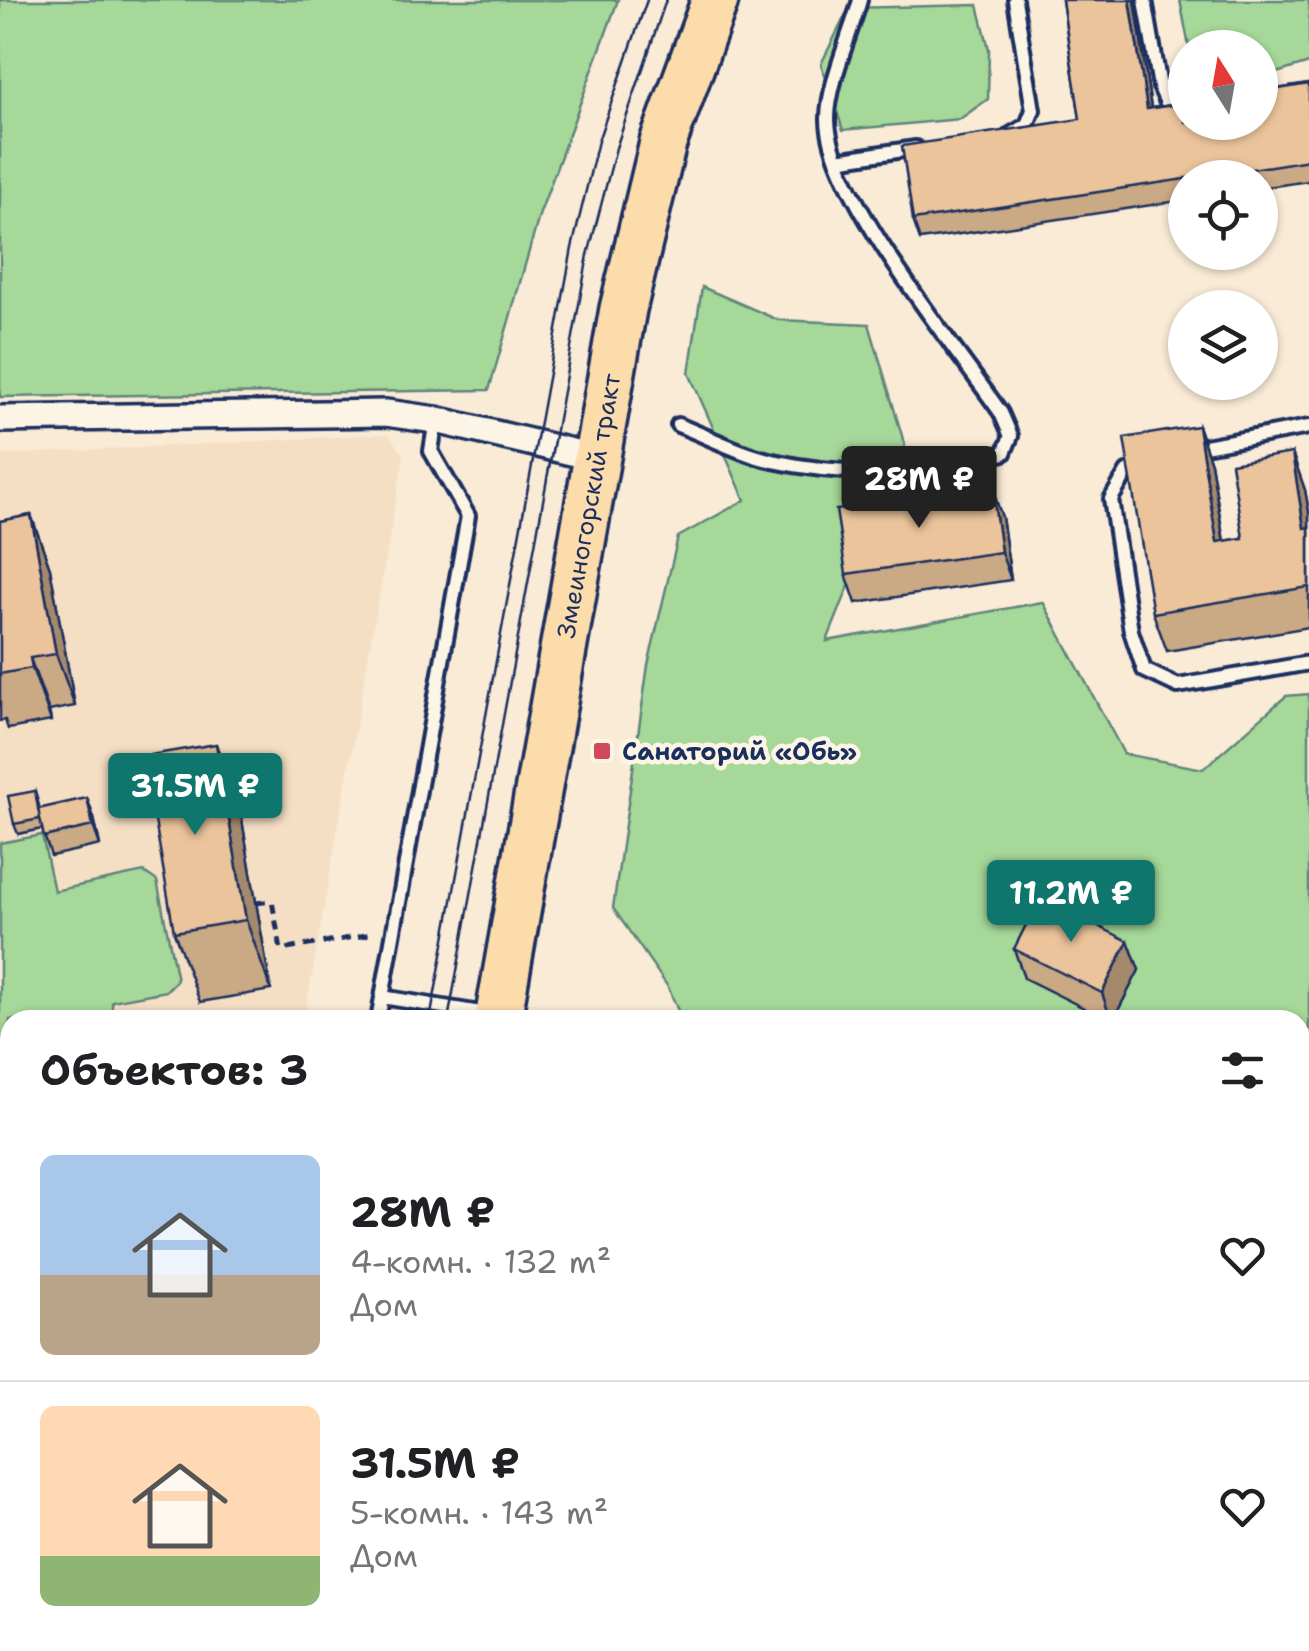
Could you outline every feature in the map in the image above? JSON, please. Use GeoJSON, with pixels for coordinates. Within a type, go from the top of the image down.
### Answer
{"type":"FeatureCollection","features":[{"type":"Feature","properties":{"kind":"highway","name":"Змеиногорский тракт"},"geometry":{"type":"LineString","coordinates":[[499,1010],[640,230],[664,143],[715,0]]}},
{"type":"Feature","properties":{"kind":"street"},"geometry":{"type":"LineString","coordinates":[[0,419],[289,411],[386,413],[436,420],[597,458]]}},
{"type":"Feature","properties":{"kind":"lane"},"geometry":{"type":"LineString","coordinates":[[678,425],[772,461],[857,472],[963,465],[1004,453],[1011,436],[1001,413],[849,195],[837,160],[828,116],[860,0]]}},
{"type":"Feature","properties":{"kind":"lane"},"geometry":{"type":"LineString","coordinates":[[998,136],[1016,134],[1033,110],[1015,0]]}},
{"type":"Feature","properties":{"kind":"lane"},"geometry":{"type":"LineString","coordinates":[[1145,0],[1160,88],[1168,105]]}},
{"type":"Feature","properties":{"kind":"lane"},"geometry":{"type":"LineString","coordinates":[[837,160],[926,147]]}},
{"type":"Feature","properties":{"kind":"lane"},"geometry":{"type":"LineString","coordinates":[[377,1010],[468,516],[431,451],[436,420]]}},
{"type":"Feature","properties":{"kind":"lane"},"geometry":{"type":"LineString","coordinates":[[1175,451],[1309,426]]}},
{"type":"Feature","properties":{"kind":"lane"},"geometry":{"type":"LineString","coordinates":[[1156,454],[1127,472],[1111,498],[1132,631],[1144,670],[1178,686],[1309,663]]}},
{"type":"Feature","properties":{"kind":"lane"},"geometry":{"type":"LineString","coordinates":[[382,997],[454,1010]]}},
{"type":"Feature","properties":{"kind":"path"},"geometry":{"type":"LineString","coordinates":[[256,903],[272,900],[281,950],[394,930]]}},
{"type":"Feature","properties":{"kind":"shaded area"},"geometry":{"type":"Polygon","coordinates":[[[388,434],[404,455],[306,1010],[0,1010],[0,455],[388,434]]]}},
{"type":"Feature","properties":{"kind":"green space"},"geometry":{"type":"Polygon","coordinates":[[[0,0],[618,0],[540,213],[489,390],[0,397],[0,0]]]}},
{"type":"Feature","properties":{"kind":"green space"},"geometry":{"type":"Polygon","coordinates":[[[1180,0],[1309,0],[1309,63],[1278,73],[1278,30],[1186,30],[1180,0]]]}},
{"type":"Feature","properties":{"kind":"green space"},"geometry":{"type":"Polygon","coordinates":[[[978,5],[989,49],[988,99],[960,119],[843,130],[821,64],[849,8],[978,5]]]}},
{"type":"Feature","properties":{"kind":"green space"},"geometry":{"type":"Polygon","coordinates":[[[702,287],[778,320],[869,324],[905,446],[827,641],[1043,602],[1124,754],[1203,769],[1286,696],[1309,694],[1309,1010],[678,1010],[668,987],[613,908],[648,665],[678,537],[745,500],[689,373],[702,287]]]}},
{"type":"Feature","properties":{"kind":"green space"},"geometry":{"type":"Polygon","coordinates":[[[42,835],[54,891],[144,872],[157,881],[177,980],[166,991],[112,1001],[112,1010],[0,1010],[0,843],[42,835]]]}},
{"type":"Feature","properties":{"kind":"building"},"geometry":{"type":"Polygon","coordinates":[[[1062,0],[1130,0],[1147,109],[1168,106],[1168,140],[1278,140],[1278,89],[1309,84],[1309,160],[1278,165],[1278,160],[1168,160],[1168,182],[913,220],[902,146],[1080,119],[1062,0]]]}},
{"type":"Feature","properties":{"kind":"building"},"geometry":{"type":"Polygon","coordinates":[[[1198,426],[1217,542],[1243,538],[1231,463],[1292,453],[1304,528],[1309,527],[1309,587],[1153,613],[1124,438],[1198,426]]]}},
{"type":"Feature","properties":{"kind":"building"},"geometry":{"type":"Polygon","coordinates":[[[992,488],[1001,552],[846,574],[836,510],[992,488]]]}},
{"type":"Feature","properties":{"kind":"building"},"geometry":{"type":"Polygon","coordinates":[[[31,515],[56,654],[30,658],[32,668],[0,674],[0,521],[31,515]]]}},
{"type":"Feature","properties":{"kind":"building"},"geometry":{"type":"Polygon","coordinates":[[[216,744],[246,920],[174,932],[144,756],[216,744]]]}},
{"type":"Feature","properties":{"kind":"building"},"geometry":{"type":"Polygon","coordinates":[[[35,791],[40,819],[14,824],[8,796],[35,791]]]}},
{"type":"Feature","properties":{"kind":"building"},"geometry":{"type":"Polygon","coordinates":[[[87,798],[93,826],[44,837],[38,809],[87,798]]]}},
{"type":"Feature","properties":{"kind":"building"},"geometry":{"type":"Polygon","coordinates":[[[1040,897],[1128,941],[1102,993],[1014,949],[1040,897]]]}},
{"type":"Feature","properties":{"kind":"tram line"},"geometry":{"type":"LineString","coordinates":[[432,1010],[572,248],[598,141],[647,0]]}},
{"type":"Feature","properties":{"kind":"tram line"},"geometry":{"type":"LineString","coordinates":[[450,1010],[588,255],[616,148],[666,0]]}},
{"type":"Feature","properties":{"kind":"place","name":"Санаторий «Обь»"},"geometry":{"type":"Point","coordinates":[602,751]}}]}
